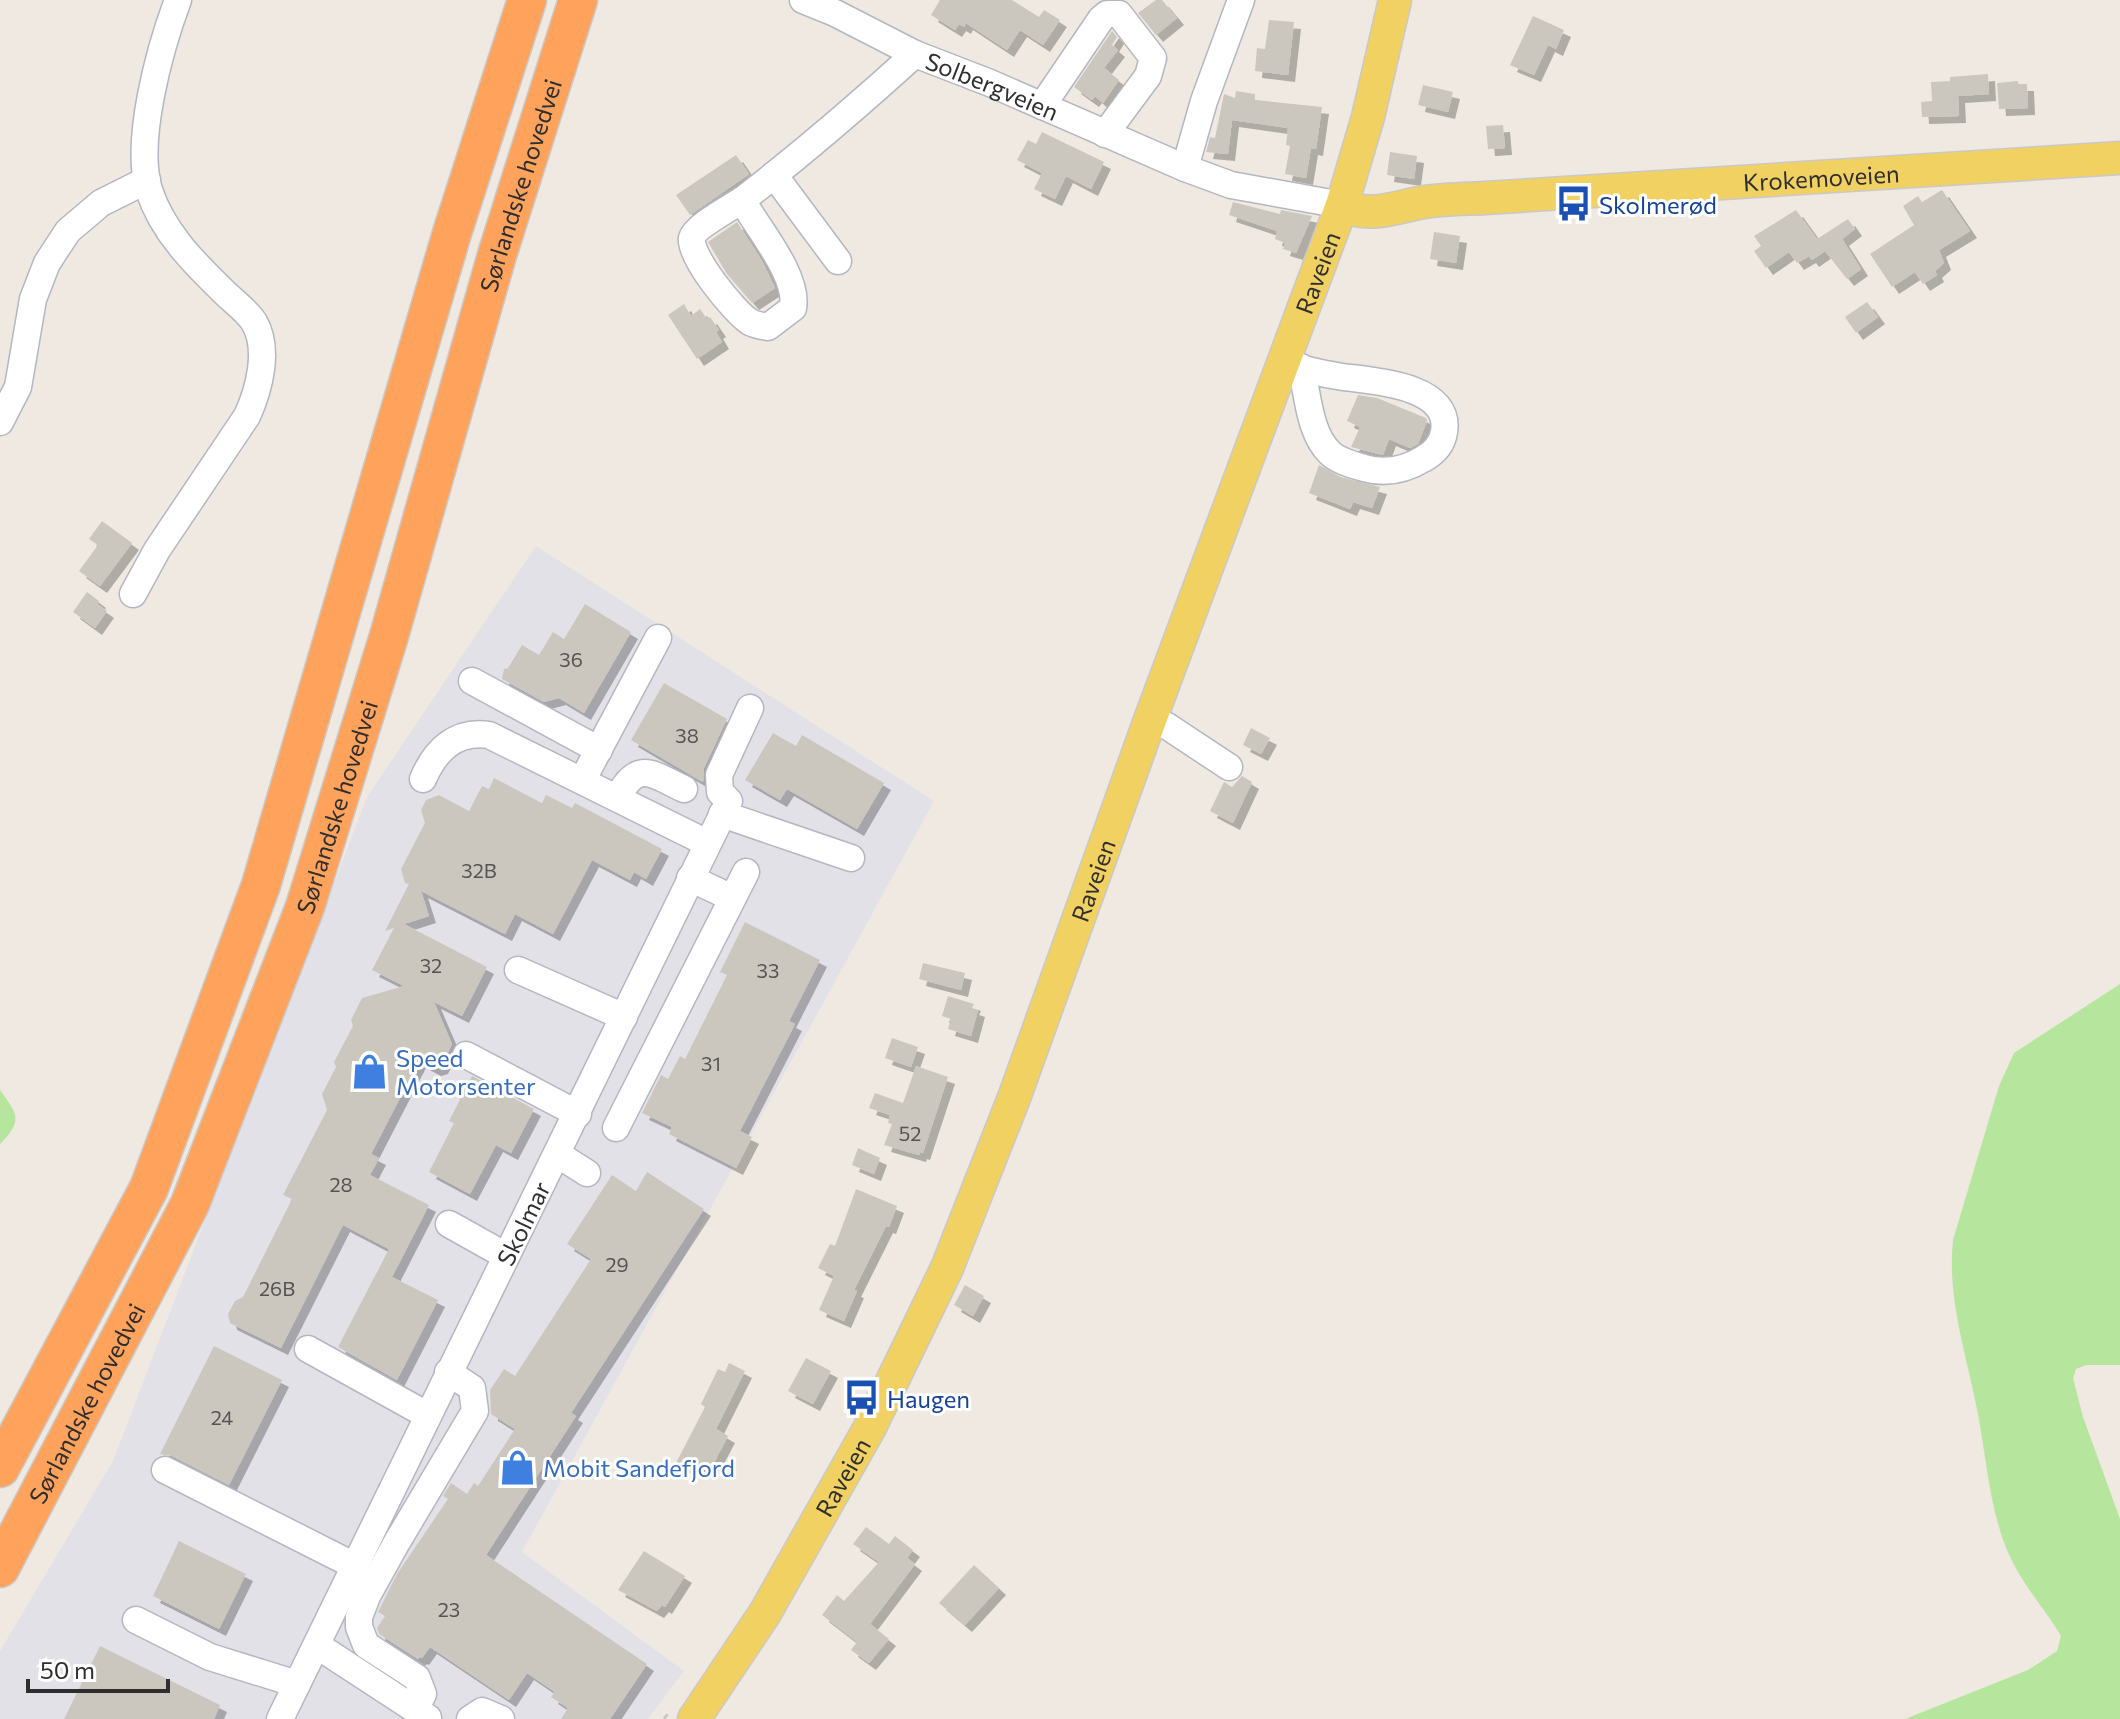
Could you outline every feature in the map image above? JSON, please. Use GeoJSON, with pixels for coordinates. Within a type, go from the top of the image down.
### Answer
{"type":"FeatureCollection","features":[{"type":"Feature","properties":{"kind":"highway","name":"Sørlandske hovedvei"},"geometry":{"type":"LineString","coordinates":[[0,1468],[149,1188],[261,885],[452,233],[527,0]]}},
{"type":"Feature","properties":{"kind":"highway","name":"Sørlandske hovedvei"},"geometry":{"type":"LineString","coordinates":[[0,1568],[190,1204],[305,907],[389,636],[497,255],[577,4]]}},
{"type":"Feature","properties":{"kind":"main road","name":"Raveien"},"geometry":{"type":"LineString","coordinates":[[683,1713],[765,1613],[869,1429],[947,1268],[1014,1098],[1150,720],[1292,364],[1368,117],[1395,0]]}},
{"type":"Feature","properties":{"kind":"main road","name":"Krokemoveien"},"geometry":{"type":"LineString","coordinates":[[1342,205],[1358,195],[1425,202],[1647,185],[1904,173],[2120,158]]}},
{"type":"Feature","properties":{"kind":"street"},"geometry":{"type":"LineString","coordinates":[[133,594],[157,550],[247,416],[256,397],[261,355],[259,335],[253,321],[189,258],[160,215],[147,180],[145,133],[156,72],[178,0]]}},
{"type":"Feature","properties":{"kind":"street","name":"Solbergveien"},"geometry":{"type":"LineString","coordinates":[[803,0],[915,54],[1185,168],[1231,185],[1342,205]]}},
{"type":"Feature","properties":{"kind":"street"},"geometry":{"type":"LineString","coordinates":[[1185,168],[1204,101],[1241,0]]}},
{"type":"Feature","properties":{"kind":"street"},"geometry":{"type":"LineString","coordinates":[[1042,106],[1101,19],[1107,14],[1119,14],[1150,51],[1153,65],[1105,134]]}},
{"type":"Feature","properties":{"kind":"street"},"geometry":{"type":"LineString","coordinates":[[742,200],[791,279],[795,297],[793,308],[768,327],[750,322],[718,292],[691,239],[696,230],[742,200],[867,99],[915,54]]}},
{"type":"Feature","properties":{"kind":"street"},"geometry":{"type":"LineString","coordinates":[[774,175],[838,261]]}},
{"type":"Feature","properties":{"kind":"street"},"geometry":{"type":"LineString","coordinates":[[0,422],[18,387],[33,299],[47,263],[68,231],[101,203],[147,180]]}},
{"type":"Feature","properties":{"kind":"street"},"geometry":{"type":"LineString","coordinates":[[1292,364],[1341,376],[1382,381],[1412,390],[1440,408],[1445,424],[1442,441],[1429,456],[1412,466],[1395,470],[1364,468],[1332,455],[1314,426],[1292,364]]}},
{"type":"Feature","properties":{"kind":"street"},"geometry":{"type":"LineString","coordinates":[[583,779],[658,638]]}},
{"type":"Feature","properties":{"kind":"street"},"geometry":{"type":"LineString","coordinates":[[472,681],[599,750]]}},
{"type":"Feature","properties":{"kind":"street"},"geometry":{"type":"LineString","coordinates":[[750,708],[719,775],[720,792],[726,808],[851,858]]}},
{"type":"Feature","properties":{"kind":"street"},"geometry":{"type":"LineString","coordinates":[[1150,720],[1167,726],[1229,767]]}},
{"type":"Feature","properties":{"kind":"street"},"geometry":{"type":"LineString","coordinates":[[423,779],[431,759],[442,747],[465,735],[489,735],[707,843]]}},
{"type":"Feature","properties":{"kind":"street"},"geometry":{"type":"LineString","coordinates":[[618,797],[626,782],[640,772],[649,772],[684,789]]}},
{"type":"Feature","properties":{"kind":"street","name":"Skolmar"},"geometry":{"type":"LineString","coordinates":[[280,1719],[726,808]]}},
{"type":"Feature","properties":{"kind":"street"},"geometry":{"type":"LineString","coordinates":[[616,1128],[746,872]]}},
{"type":"Feature","properties":{"kind":"street"},"geometry":{"type":"LineString","coordinates":[[690,878],[732,898]]}},
{"type":"Feature","properties":{"kind":"street"},"geometry":{"type":"LineString","coordinates":[[673,914],[715,932]]}},
{"type":"Feature","properties":{"kind":"street"},"geometry":{"type":"LineString","coordinates":[[648,965],[688,985]]}},
{"type":"Feature","properties":{"kind":"street"},"geometry":{"type":"LineString","coordinates":[[518,970],[619,1028],[653,1055]]}},
{"type":"Feature","properties":{"kind":"street"},"geometry":{"type":"LineString","coordinates":[[466,1055],[578,1114]]}},
{"type":"Feature","properties":{"kind":"street"},"geometry":{"type":"LineString","coordinates":[[557,1154],[587,1173]]}},
{"type":"Feature","properties":{"kind":"street"},"geometry":{"type":"LineString","coordinates":[[449,1224],[506,1256]]}},
{"type":"Feature","properties":{"kind":"street"},"geometry":{"type":"LineString","coordinates":[[308,1349],[427,1415]]}},
{"type":"Feature","properties":{"kind":"street"},"geometry":{"type":"LineString","coordinates":[[422,1714],[423,1694],[417,1678],[366,1645],[359,1627],[359,1617],[397,1542],[475,1411],[472,1388],[448,1372]]}},
{"type":"Feature","properties":{"kind":"street"},"geometry":{"type":"LineString","coordinates":[[403,1463],[436,1475]]}},
{"type":"Feature","properties":{"kind":"street"},"geometry":{"type":"LineString","coordinates":[[165,1470],[353,1565]]}},
{"type":"Feature","properties":{"kind":"street"},"geometry":{"type":"LineString","coordinates":[[371,1528],[397,1542]]}},
{"type":"Feature","properties":{"kind":"street"},"geometry":{"type":"LineString","coordinates":[[136,1620],[210,1657],[297,1684]]}},
{"type":"Feature","properties":{"kind":"street"},"geometry":{"type":"LineString","coordinates":[[318,1646],[422,1714]]}},
{"type":"Feature","properties":{"kind":"street"},"geometry":{"type":"LineString","coordinates":[[470,1719],[482,1711],[501,1719]]}},
{"type":"Feature","properties":{"kind":"path"},"geometry":{"type":"LineString","coordinates":[[664,1719],[683,1713]]}},
{"type":"Feature","properties":{"kind":"shaded area"},"geometry":{"type":"Polygon","coordinates":[[[536,546],[934,801],[522,1552],[684,1671],[648,1719],[0,1719],[0,1651],[113,1461],[367,797],[536,546]]]}},
{"type":"Feature","properties":{"kind":"green space"},"geometry":{"type":"Polygon","coordinates":[[[2120,984],[2120,1365],[2086,1365],[2076,1369],[2073,1378],[2083,1417],[2120,1519],[2120,1719],[1905,1719],[2028,1670],[2057,1651],[2061,1636],[2016,1569],[1998,1523],[1955,1304],[1953,1240],[1999,1086],[2014,1053],[2120,984]]]}},
{"type":"Feature","properties":{"kind":"green space"},"geometry":{"type":"Polygon","coordinates":[[[0,1090],[14,1111],[15,1123],[0,1144],[0,1090]]]}},
{"type":"Feature","properties":{"kind":"building"},"geometry":{"type":"Polygon","coordinates":[[[940,0],[1012,0],[1039,17],[1044,10],[1060,20],[1043,45],[1020,30],[1007,50],[966,23],[964,27],[959,24],[955,30],[931,15],[940,0]]]}},
{"type":"Feature","properties":{"kind":"building"},"geometry":{"type":"Polygon","coordinates":[[[1156,0],[1162,0],[1177,18],[1156,35],[1138,13],[1156,0]]]}},
{"type":"Feature","properties":{"kind":"building"},"geometry":{"type":"Polygon","coordinates":[[[1533,16],[1564,30],[1556,49],[1548,45],[1534,75],[1510,65],[1533,16]]]}},
{"type":"Feature","properties":{"kind":"building"},"geometry":{"type":"Polygon","coordinates":[[[1269,20],[1294,22],[1288,75],[1255,71],[1257,48],[1265,49],[1269,20]]]}},
{"type":"Feature","properties":{"kind":"building"},"geometry":{"type":"Polygon","coordinates":[[[1112,31],[1117,37],[1112,45],[1118,50],[1104,68],[1119,80],[1103,103],[1095,96],[1092,100],[1074,87],[1112,31]]]}},
{"type":"Feature","properties":{"kind":"building"},"geometry":{"type":"Polygon","coordinates":[[[1988,74],[1989,94],[1958,96],[1959,116],[1922,117],[1921,102],[1932,101],[1931,82],[1988,74]]]}},
{"type":"Feature","properties":{"kind":"building"},"geometry":{"type":"Polygon","coordinates":[[[2018,81],[2018,84],[2027,84],[2028,108],[1999,109],[1997,83],[2018,81]]]}},
{"type":"Feature","properties":{"kind":"building"},"geometry":{"type":"Polygon","coordinates":[[[1423,85],[1453,92],[1448,112],[1418,105],[1423,85]]]}},
{"type":"Feature","properties":{"kind":"building"},"geometry":{"type":"Polygon","coordinates":[[[1236,91],[1255,94],[1255,100],[1322,107],[1316,149],[1311,148],[1306,178],[1285,174],[1290,146],[1286,145],[1288,128],[1232,120],[1228,154],[1206,152],[1210,137],[1215,138],[1224,94],[1235,98],[1236,91]]]}},
{"type":"Feature","properties":{"kind":"building"},"geometry":{"type":"Polygon","coordinates":[[[1503,125],[1505,148],[1488,149],[1486,126],[1503,125]]]}},
{"type":"Feature","properties":{"kind":"building"},"geometry":{"type":"Polygon","coordinates":[[[1042,132],[1104,162],[1091,189],[1066,176],[1055,199],[1034,189],[1042,173],[1017,160],[1028,140],[1036,144],[1042,132]]]}},
{"type":"Feature","properties":{"kind":"building"},"geometry":{"type":"Polygon","coordinates":[[[1390,152],[1417,156],[1414,179],[1387,175],[1390,152]]]}},
{"type":"Feature","properties":{"kind":"building"},"geometry":{"type":"Polygon","coordinates":[[[736,155],[749,174],[690,215],[676,195],[736,155]]]}},
{"type":"Feature","properties":{"kind":"building"},"geometry":{"type":"Polygon","coordinates":[[[1942,190],[1970,231],[1939,250],[1944,263],[1935,271],[1937,275],[1923,284],[1915,272],[1892,287],[1870,254],[1914,225],[1903,206],[1918,196],[1922,202],[1942,190]]]}},
{"type":"Feature","properties":{"kind":"building"},"geometry":{"type":"Polygon","coordinates":[[[1233,202],[1280,214],[1281,210],[1312,216],[1296,253],[1283,249],[1285,243],[1275,239],[1277,231],[1229,215],[1233,202]]]}},
{"type":"Feature","properties":{"kind":"building"},"geometry":{"type":"Polygon","coordinates":[[[1796,210],[1817,239],[1848,219],[1855,229],[1842,239],[1861,269],[1847,279],[1825,251],[1812,260],[1809,256],[1797,263],[1789,252],[1766,268],[1754,251],[1761,246],[1754,236],[1796,210]]]}},
{"type":"Feature","properties":{"kind":"building"},"geometry":{"type":"Polygon","coordinates":[[[737,222],[775,288],[752,303],[727,274],[708,242],[737,222]]]}},
{"type":"Feature","properties":{"kind":"building"},"geometry":{"type":"Polygon","coordinates":[[[1434,232],[1460,236],[1456,263],[1430,259],[1434,232]]]}},
{"type":"Feature","properties":{"kind":"building"},"geometry":{"type":"Polygon","coordinates":[[[1867,302],[1878,317],[1856,333],[1845,317],[1867,302]]]}},
{"type":"Feature","properties":{"kind":"building"},"geometry":{"type":"Polygon","coordinates":[[[684,304],[691,316],[700,309],[707,319],[710,317],[719,330],[716,332],[722,342],[697,359],[668,315],[684,304]]]}},
{"type":"Feature","properties":{"kind":"building"},"geometry":{"type":"Polygon","coordinates":[[[1358,395],[1377,398],[1426,418],[1418,444],[1410,448],[1389,439],[1383,455],[1351,447],[1360,427],[1347,421],[1358,395]]]}},
{"type":"Feature","properties":{"kind":"building"},"geometry":{"type":"Polygon","coordinates":[[[1319,465],[1341,477],[1380,487],[1372,508],[1353,502],[1350,509],[1309,493],[1319,465]]]}},
{"type":"Feature","properties":{"kind":"building"},"geometry":{"type":"Polygon","coordinates":[[[102,521],[132,543],[100,586],[79,571],[98,545],[89,539],[102,521]]]}},
{"type":"Feature","properties":{"kind":"building"},"geometry":{"type":"Polygon","coordinates":[[[87,592],[107,611],[95,628],[73,612],[87,592]]]}},
{"type":"Feature","properties":{"kind":"building"},"geometry":{"type":"Polygon","coordinates":[[[585,604],[631,632],[584,713],[559,698],[544,702],[502,679],[504,669],[508,668],[522,645],[539,655],[553,632],[564,639],[585,604]]]}},
{"type":"Feature","properties":{"kind":"building"},"geometry":{"type":"Polygon","coordinates":[[[664,683],[727,719],[704,768],[703,782],[631,740],[664,683]]]}},
{"type":"Feature","properties":{"kind":"building"},"geometry":{"type":"Polygon","coordinates":[[[1251,728],[1270,738],[1261,754],[1243,745],[1251,728]]]}},
{"type":"Feature","properties":{"kind":"building"},"geometry":{"type":"Polygon","coordinates":[[[773,733],[796,746],[802,735],[884,783],[857,829],[787,789],[780,800],[745,780],[773,733]]]}},
{"type":"Feature","properties":{"kind":"building"},"geometry":{"type":"Polygon","coordinates":[[[1242,776],[1252,782],[1233,823],[1210,811],[1224,782],[1232,787],[1242,776]]]}},
{"type":"Feature","properties":{"kind":"building"},"geometry":{"type":"Polygon","coordinates":[[[494,778],[542,803],[546,795],[572,808],[575,803],[662,849],[646,879],[634,872],[630,880],[592,860],[553,934],[515,914],[505,934],[421,891],[429,916],[404,924],[487,967],[462,1016],[434,1002],[452,1044],[441,1067],[434,1069],[419,1061],[371,1154],[379,1158],[370,1175],[429,1205],[392,1277],[438,1300],[397,1380],[338,1347],[389,1249],[343,1225],[281,1348],[230,1323],[228,1314],[235,1301],[243,1297],[292,1199],[283,1195],[327,1110],[322,1094],[336,1067],[334,1062],[353,1026],[351,1020],[362,998],[404,986],[372,970],[394,928],[385,931],[409,884],[405,883],[401,869],[425,823],[421,810],[426,800],[439,795],[469,811],[482,786],[489,789],[494,778]]]}},
{"type":"Feature","properties":{"kind":"building"},"geometry":{"type":"Polygon","coordinates":[[[745,922],[820,960],[789,1021],[795,1024],[740,1131],[752,1137],[736,1168],[669,1134],[672,1127],[642,1113],[661,1075],[668,1079],[680,1056],[685,1059],[727,975],[720,972],[745,922]]]}},
{"type":"Feature","properties":{"kind":"building"},"geometry":{"type":"Polygon","coordinates":[[[923,963],[965,973],[961,990],[919,979],[923,963]]]}},
{"type":"Feature","properties":{"kind":"building"},"geometry":{"type":"Polygon","coordinates":[[[948,996],[974,1004],[972,1008],[978,1010],[971,1036],[948,1029],[951,1019],[942,1016],[948,996]]]}},
{"type":"Feature","properties":{"kind":"building"},"geometry":{"type":"Polygon","coordinates":[[[892,1038],[918,1047],[911,1067],[885,1058],[892,1038]]]}},
{"type":"Feature","properties":{"kind":"building"},"geometry":{"type":"Polygon","coordinates":[[[916,1066],[948,1077],[923,1153],[919,1155],[884,1145],[892,1124],[888,1123],[890,1115],[869,1108],[875,1093],[903,1103],[916,1066]]]}},
{"type":"Feature","properties":{"kind":"building"},"geometry":{"type":"Polygon","coordinates":[[[472,1076],[534,1109],[511,1153],[496,1145],[470,1194],[429,1172],[454,1123],[449,1121],[472,1076]]]}},
{"type":"Feature","properties":{"kind":"building"},"geometry":{"type":"Polygon","coordinates":[[[858,1148],[880,1158],[874,1174],[852,1165],[858,1148]]]}},
{"type":"Feature","properties":{"kind":"building"},"geometry":{"type":"Polygon","coordinates":[[[647,1172],[704,1209],[571,1413],[576,1416],[486,1555],[647,1664],[610,1719],[561,1719],[568,1708],[551,1697],[555,1692],[527,1673],[509,1700],[430,1647],[418,1659],[379,1634],[377,1628],[385,1616],[378,1612],[397,1574],[448,1499],[443,1496],[451,1483],[467,1494],[474,1483],[478,1486],[515,1429],[491,1414],[490,1390],[504,1369],[515,1376],[591,1259],[567,1244],[612,1175],[636,1191],[647,1172]]]}},
{"type":"Feature","properties":{"kind":"building"},"geometry":{"type":"Polygon","coordinates":[[[856,1189],[897,1206],[889,1227],[886,1226],[854,1290],[857,1291],[844,1321],[819,1310],[834,1276],[818,1268],[830,1244],[835,1246],[856,1189]]]}},
{"type":"Feature","properties":{"kind":"building"},"geometry":{"type":"Polygon","coordinates":[[[965,1285],[984,1296],[973,1316],[954,1305],[965,1285]]]}},
{"type":"Feature","properties":{"kind":"building"},"geometry":{"type":"Polygon","coordinates":[[[214,1346],[282,1380],[229,1485],[172,1456],[160,1454],[214,1346]]]}},
{"type":"Feature","properties":{"kind":"building"},"geometry":{"type":"Polygon","coordinates":[[[806,1358],[831,1371],[813,1404],[788,1391],[806,1358]]]}},
{"type":"Feature","properties":{"kind":"building"},"geometry":{"type":"Polygon","coordinates":[[[729,1363],[745,1371],[716,1429],[728,1436],[709,1472],[692,1463],[689,1470],[676,1463],[705,1407],[701,1404],[718,1369],[725,1372],[729,1363]]]}},
{"type":"Feature","properties":{"kind":"building"},"geometry":{"type":"Polygon","coordinates":[[[866,1527],[889,1544],[895,1536],[913,1550],[907,1558],[915,1564],[870,1624],[889,1639],[869,1663],[851,1650],[857,1642],[822,1615],[837,1595],[844,1601],[879,1562],[853,1544],[866,1527]]]}},
{"type":"Feature","properties":{"kind":"building"},"geometry":{"type":"Polygon","coordinates":[[[179,1541],[246,1574],[219,1629],[153,1596],[179,1541]]]}},
{"type":"Feature","properties":{"kind":"building"},"geometry":{"type":"Polygon","coordinates":[[[644,1551],[685,1576],[665,1607],[662,1605],[657,1611],[618,1590],[644,1551]]]}},
{"type":"Feature","properties":{"kind":"building"},"geometry":{"type":"Polygon","coordinates":[[[974,1565],[999,1588],[965,1625],[939,1603],[974,1565]]]}},
{"type":"Feature","properties":{"kind":"building"},"geometry":{"type":"Polygon","coordinates":[[[100,1646],[220,1705],[214,1719],[64,1719],[100,1646]]]}},
{"type":"Feature","properties":{"kind":"place","name":"Skolmerød"},"geometry":{"type":"Point","coordinates":[1573,204]}},
{"type":"Feature","properties":{"kind":"place","name":"Speed Motorsenter"},"geometry":{"type":"Point","coordinates":[370,1071]}},
{"type":"Feature","properties":{"kind":"place","name":"Haugen"},"geometry":{"type":"Point","coordinates":[861,1398]}},
{"type":"Feature","properties":{"kind":"place","name":"Mobit Sandefjord"},"geometry":{"type":"Point","coordinates":[517,1467]}}]}
